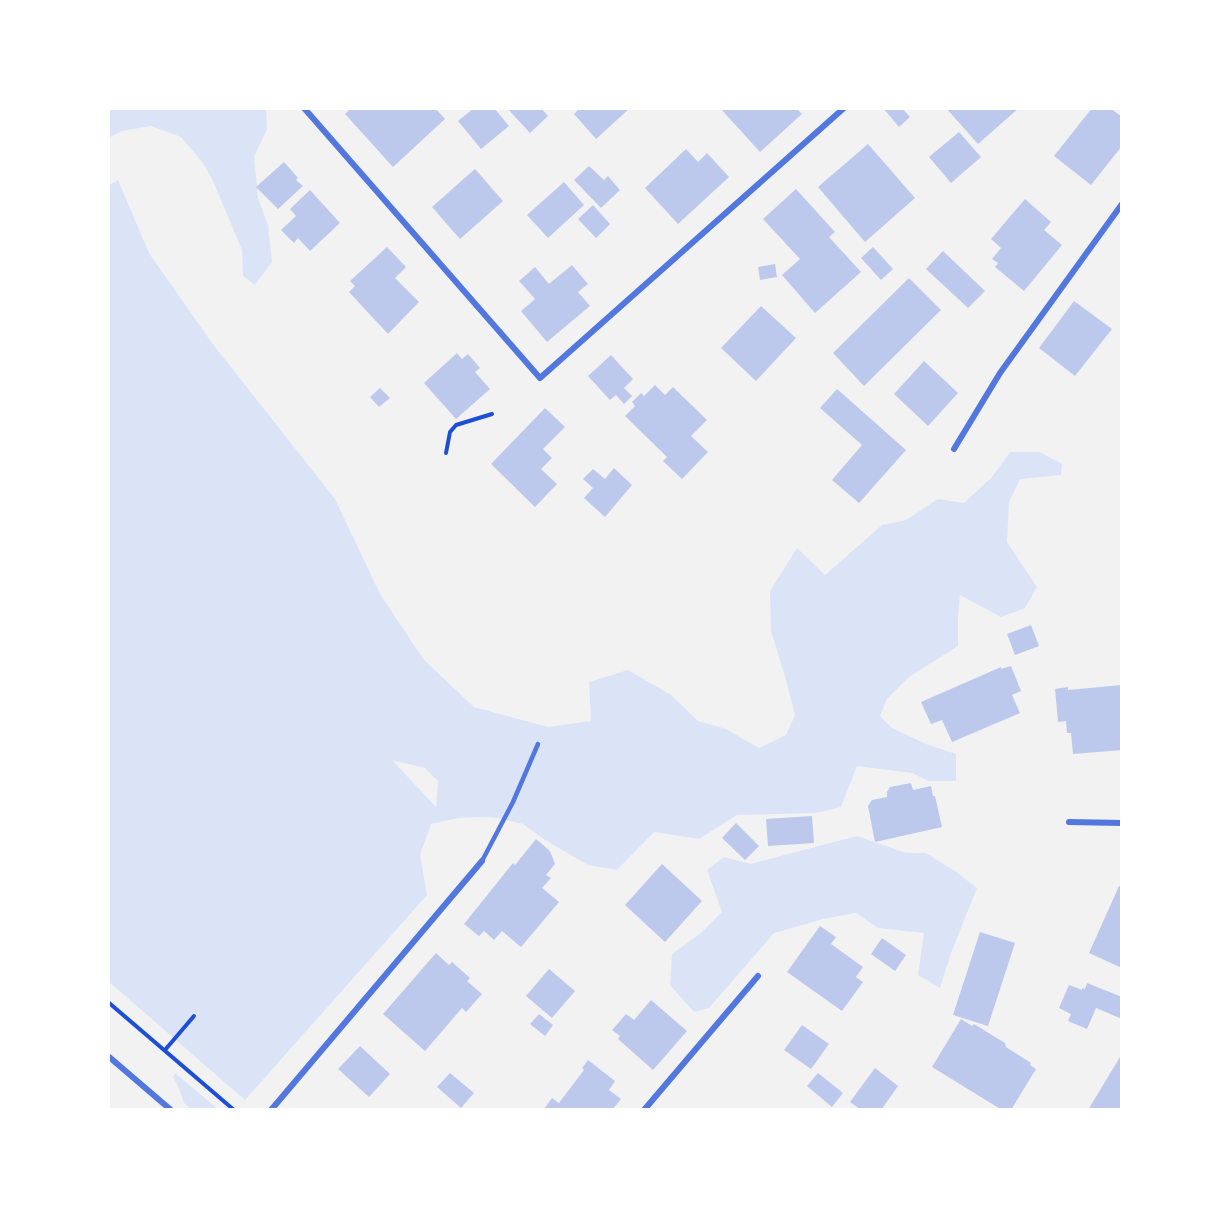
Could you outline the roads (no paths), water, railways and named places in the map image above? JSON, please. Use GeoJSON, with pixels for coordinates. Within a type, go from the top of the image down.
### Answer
{"type":"FeatureCollection","features":[{"type":"Feature","properties":{"kind":"street"},"geometry":{"type":"LineString","coordinates":[[304,108],[540,378],[844,108]]}},
{"type":"Feature","properties":{"kind":"street"},"geometry":{"type":"LineString","coordinates":[[954,449],[1000,373],[1122,204]]}},
{"type":"Feature","properties":{"kind":"street"},"geometry":{"type":"LineString","coordinates":[[1069,822],[1122,823]]}},
{"type":"Feature","properties":{"kind":"street"},"geometry":{"type":"LineString","coordinates":[[271,1110],[482,861]]}},
{"type":"Feature","properties":{"kind":"street"},"geometry":{"type":"LineString","coordinates":[[644,1110],[758,976]]}},
{"type":"Feature","properties":{"kind":"street"},"geometry":{"type":"LineString","coordinates":[[108,1056],[171,1110]]}},
{"type":"Feature","properties":{"kind":"lane"},"geometry":{"type":"LineString","coordinates":[[482,861],[513,802],[538,744]]}}]}
